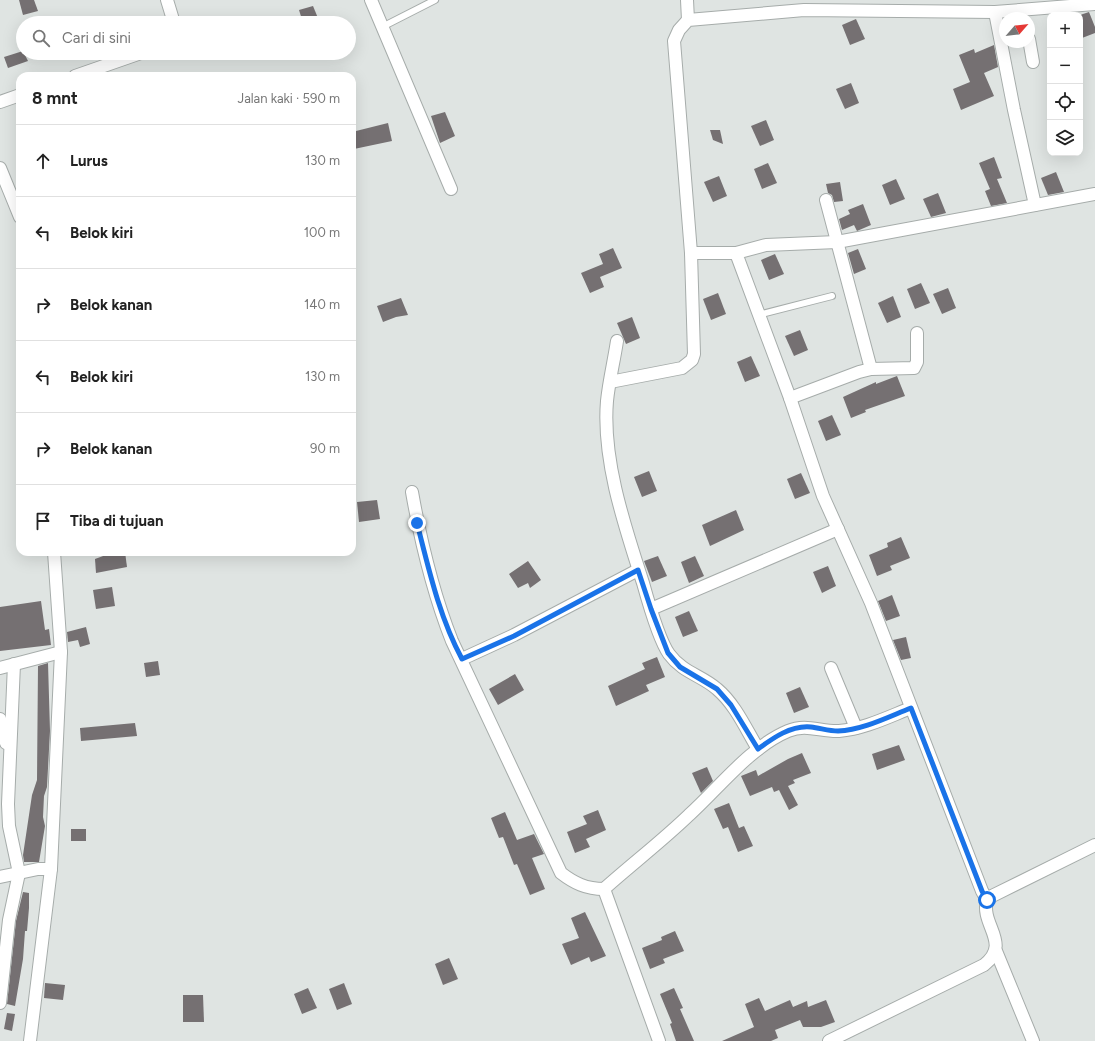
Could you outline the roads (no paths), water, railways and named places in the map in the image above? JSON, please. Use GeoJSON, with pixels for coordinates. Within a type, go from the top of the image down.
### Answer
{"type":"FeatureCollection","features":[{"type":"Feature","properties":{"kind":"street"},"geometry":{"type":"LineString","coordinates":[[167,0],[172,16]]}},
{"type":"Feature","properties":{"kind":"street"},"geometry":{"type":"LineString","coordinates":[[371,0],[451,190]]}},
{"type":"Feature","properties":{"kind":"street"},"geometry":{"type":"LineString","coordinates":[[687,0],[688,20]]}},
{"type":"Feature","properties":{"kind":"street"},"geometry":{"type":"LineString","coordinates":[[1035,13],[1095,4]]}},
{"type":"Feature","properties":{"kind":"street"},"geometry":{"type":"LineString","coordinates":[[610,382],[676,369],[688,365],[694,354],[691,253],[674,41],[678,30],[688,20],[804,10],[999,12]]}},
{"type":"Feature","properties":{"kind":"street"},"geometry":{"type":"LineString","coordinates":[[995,12],[1035,206]]}},
{"type":"Feature","properties":{"kind":"street"},"geometry":{"type":"LineString","coordinates":[[1031,48],[1033,62]]}},
{"type":"Feature","properties":{"kind":"street"},"geometry":{"type":"LineString","coordinates":[[86,72],[121,60]]}},
{"type":"Feature","properties":{"kind":"street"},"geometry":{"type":"LineString","coordinates":[[0,102],[16,96]]}},
{"type":"Feature","properties":{"kind":"street"},"geometry":{"type":"LineString","coordinates":[[0,168],[16,207]]}},
{"type":"Feature","properties":{"kind":"street"},"geometry":{"type":"LineString","coordinates":[[691,253],[736,253],[748,248],[766,245],[836,242],[1095,194]]}},
{"type":"Feature","properties":{"kind":"street"},"geometry":{"type":"LineString","coordinates":[[826,200],[871,369]]}},
{"type":"Feature","properties":{"kind":"street"},"geometry":{"type":"LineString","coordinates":[[736,253],[790,398],[823,496],[871,603],[982,891],[987,900],[986,908],[995,940],[996,951],[1033,1041]]}},
{"type":"Feature","properties":{"kind":"street"},"geometry":{"type":"LineString","coordinates":[[790,398],[832,381],[871,369],[914,368],[917,362],[917,333]]}},
{"type":"Feature","properties":{"kind":"street"},"geometry":{"type":"LineString","coordinates":[[617,341],[607,401],[607,435],[613,477],[625,529],[651,609],[668,653],[680,667],[717,689],[731,705],[758,749]]}},
{"type":"Feature","properties":{"kind":"street"},"geometry":{"type":"LineString","coordinates":[[412,492],[430,573],[442,614],[452,641],[462,659],[562,873],[574,883],[589,888],[604,889],[688,816],[758,749],[779,735],[800,728],[809,727],[837,731],[856,728],[911,708]]}},
{"type":"Feature","properties":{"kind":"street"},"geometry":{"type":"LineString","coordinates":[[651,609],[838,529]]}},
{"type":"Feature","properties":{"kind":"street"},"geometry":{"type":"LineString","coordinates":[[30,1041],[51,869],[61,652],[54,556]]}},
{"type":"Feature","properties":{"kind":"street"},"geometry":{"type":"LineString","coordinates":[[462,659],[514,636],[638,570]]}},
{"type":"Feature","properties":{"kind":"street"},"geometry":{"type":"LineString","coordinates":[[0,668],[61,652]]}},
{"type":"Feature","properties":{"kind":"street"},"geometry":{"type":"LineString","coordinates":[[0,1003],[9,920],[19,873],[9,826],[8,804],[14,664]]}},
{"type":"Feature","properties":{"kind":"street"},"geometry":{"type":"LineString","coordinates":[[831,668],[856,728]]}},
{"type":"Feature","properties":{"kind":"street"},"geometry":{"type":"LineString","coordinates":[[0,719],[10,755]]}},
{"type":"Feature","properties":{"kind":"street"},"geometry":{"type":"LineString","coordinates":[[987,900],[992,896],[1095,845]]}},
{"type":"Feature","properties":{"kind":"street"},"geometry":{"type":"LineString","coordinates":[[0,877],[51,869]]}},
{"type":"Feature","properties":{"kind":"street"},"geometry":{"type":"LineString","coordinates":[[604,889],[659,1041]]}},
{"type":"Feature","properties":{"kind":"street"},"geometry":{"type":"LineString","coordinates":[[829,1041],[984,965],[991,959],[996,951]]}},
{"type":"Feature","properties":{"kind":"lane"},"geometry":{"type":"LineString","coordinates":[[382,27],[435,0]]}},
{"type":"Feature","properties":{"kind":"lane"},"geometry":{"type":"LineString","coordinates":[[758,315],[832,296]]}}]}
